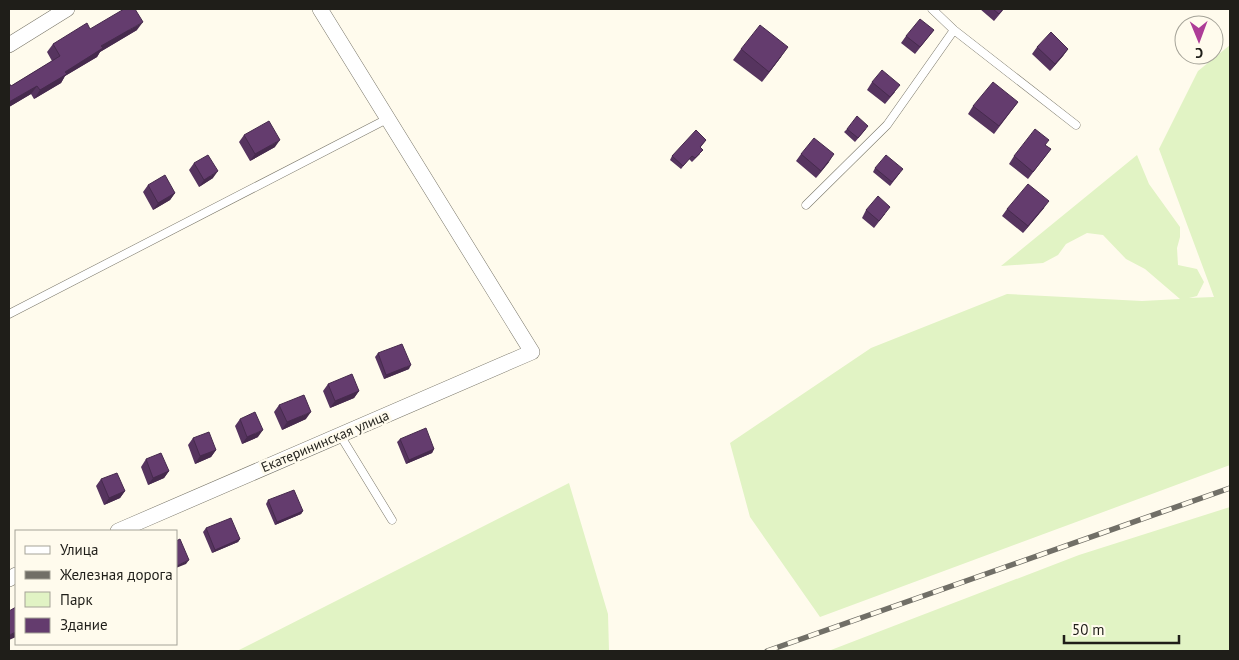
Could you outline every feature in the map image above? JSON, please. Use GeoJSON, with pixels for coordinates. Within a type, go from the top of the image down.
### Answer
{"type":"FeatureCollection","features":[{"type":"Feature","properties":{"kind":"street"},"geometry":{"type":"LineString","coordinates":[[9,45],[67,9]]}},
{"type":"Feature","properties":{"kind":"street"},"geometry":{"type":"LineString","coordinates":[[320,9],[389,118]]}},
{"type":"Feature","properties":{"kind":"street","name":"Екатерининская улица"},"geometry":{"type":"LineString","coordinates":[[120,530],[532,352],[389,118]]}},
{"type":"Feature","properties":{"kind":"lane"},"geometry":{"type":"LineString","coordinates":[[932,9],[954,30],[1076,125]]}},
{"type":"Feature","properties":{"kind":"lane"},"geometry":{"type":"LineString","coordinates":[[806,205],[887,126],[954,30]]}},
{"type":"Feature","properties":{"kind":"lane"},"geometry":{"type":"LineString","coordinates":[[9,314],[389,118]]}},
{"type":"Feature","properties":{"kind":"lane"},"geometry":{"type":"LineString","coordinates":[[340,435],[392,520]]}},
{"type":"Feature","properties":{"kind":"green space"},"geometry":{"type":"Polygon","coordinates":[[[1230,45],[1230,465],[820,617],[750,517],[730,443],[871,348],[1007,294],[1142,301],[1180,299],[1145,269],[1126,259],[1103,235],[1087,233],[1066,244],[1058,255],[1043,263],[1001,266],[1137,155],[1149,184],[1180,227],[1177,248],[1178,265],[1197,269],[1204,282],[1197,296],[1189,298],[1214,297],[1159,149],[1198,71],[1205,65],[1224,65],[1224,50],[1230,45]]]}},
{"type":"Feature","properties":{"kind":"green space"},"geometry":{"type":"Polygon","coordinates":[[[569,483],[608,614],[609,651],[237,651],[569,483]]]}},
{"type":"Feature","properties":{"kind":"green space"},"geometry":{"type":"Polygon","coordinates":[[[1230,507],[1230,651],[831,650],[1079,555],[1230,507]]]}},
{"type":"Feature","properties":{"kind":"building"},"geometry":{"type":"Polygon","coordinates":[[[124,9],[135,9],[143,22],[101,46],[103,48],[65,72],[67,74],[40,90],[37,86],[9,102],[9,83],[11,86],[60,56],[53,44],[87,23],[90,29],[124,9]]]}},
{"type":"Feature","properties":{"kind":"building"},"geometry":{"type":"Polygon","coordinates":[[[993,9],[1003,9],[999,14],[993,9]]]}},
{"type":"Feature","properties":{"kind":"building"},"geometry":{"type":"Polygon","coordinates":[[[920,19],[934,30],[920,47],[906,36],[920,19]]]}},
{"type":"Feature","properties":{"kind":"building"},"geometry":{"type":"Polygon","coordinates":[[[760,25],[788,47],[769,72],[741,49],[760,25]]]}},
{"type":"Feature","properties":{"kind":"building"},"geometry":{"type":"Polygon","coordinates":[[[1051,32],[1068,49],[1055,64],[1037,47],[1051,32]]]}},
{"type":"Feature","properties":{"kind":"building"},"geometry":{"type":"Polygon","coordinates":[[[882,70],[900,85],[890,97],[872,82],[882,70]]]}},
{"type":"Feature","properties":{"kind":"building"},"geometry":{"type":"Polygon","coordinates":[[[993,82],[1018,102],[999,126],[973,106],[993,82]]]}},
{"type":"Feature","properties":{"kind":"building"},"geometry":{"type":"Polygon","coordinates":[[[857,116],[868,126],[858,138],[847,129],[857,116]]]}},
{"type":"Feature","properties":{"kind":"building"},"geometry":{"type":"Polygon","coordinates":[[[269,121],[280,140],[255,154],[244,135],[269,121]]]}},
{"type":"Feature","properties":{"kind":"building"},"geometry":{"type":"Polygon","coordinates":[[[1035,129],[1049,140],[1045,145],[1051,149],[1033,172],[1014,156],[1035,129]]]}},
{"type":"Feature","properties":{"kind":"building"},"geometry":{"type":"Polygon","coordinates":[[[696,130],[706,140],[700,147],[703,150],[695,158],[692,156],[683,166],[672,156],[696,130]]]}},
{"type":"Feature","properties":{"kind":"building"},"geometry":{"type":"Polygon","coordinates":[[[814,138],[834,154],[821,171],[801,154],[814,138]]]}},
{"type":"Feature","properties":{"kind":"building"},"geometry":{"type":"Polygon","coordinates":[[[208,155],[218,171],[204,180],[194,163],[208,155]]]}},
{"type":"Feature","properties":{"kind":"building"},"geometry":{"type":"Polygon","coordinates":[[[886,155],[903,169],[892,182],[875,168],[886,155]]]}},
{"type":"Feature","properties":{"kind":"building"},"geometry":{"type":"Polygon","coordinates":[[[165,175],[175,193],[158,203],[148,185],[165,175]]]}},
{"type":"Feature","properties":{"kind":"building"},"geometry":{"type":"Polygon","coordinates":[[[1028,184],[1049,201],[1028,226],[1007,209],[1028,184]]]}},
{"type":"Feature","properties":{"kind":"building"},"geometry":{"type":"Polygon","coordinates":[[[878,196],[890,207],[879,221],[866,210],[878,196]]]}},
{"type":"Feature","properties":{"kind":"building"},"geometry":{"type":"Polygon","coordinates":[[[402,344],[411,365],[386,375],[378,353],[402,344]]]}},
{"type":"Feature","properties":{"kind":"building"},"geometry":{"type":"Polygon","coordinates":[[[352,374],[359,391],[335,401],[328,384],[352,374]]]}},
{"type":"Feature","properties":{"kind":"building"},"geometry":{"type":"Polygon","coordinates":[[[304,395],[311,412],[287,422],[279,405],[304,395]]]}},
{"type":"Feature","properties":{"kind":"building"},"geometry":{"type":"Polygon","coordinates":[[[255,412],[263,430],[247,437],[240,419],[255,412]]]}},
{"type":"Feature","properties":{"kind":"building"},"geometry":{"type":"Polygon","coordinates":[[[426,428],[434,449],[409,460],[400,439],[426,428]]]}},
{"type":"Feature","properties":{"kind":"building"},"geometry":{"type":"Polygon","coordinates":[[[209,432],[216,450],[200,456],[193,438],[209,432]]]}},
{"type":"Feature","properties":{"kind":"building"},"geometry":{"type":"Polygon","coordinates":[[[161,453],[169,471],[153,478],[146,459],[161,453]]]}},
{"type":"Feature","properties":{"kind":"building"},"geometry":{"type":"Polygon","coordinates":[[[117,473],[125,491],[109,498],[101,479],[117,473]]]}},
{"type":"Feature","properties":{"kind":"building"},"geometry":{"type":"Polygon","coordinates":[[[294,490],[303,511],[277,522],[268,500],[294,490]]]}},
{"type":"Feature","properties":{"kind":"building"},"geometry":{"type":"Polygon","coordinates":[[[231,518],[240,539],[215,550],[206,528],[231,518]]]}},
{"type":"Feature","properties":{"kind":"building"},"geometry":{"type":"Polygon","coordinates":[[[180,539],[189,560],[178,565],[178,540],[180,539]]]}},
{"type":"Feature","properties":{"kind":"building"},"geometry":{"type":"Polygon","coordinates":[[[15,608],[15,632],[9,635],[9,611],[15,608]]]}},
{"type":"Feature","properties":{"kind":"railway"},"geometry":{"type":"LineString","coordinates":[[767,651],[1230,488]]}}]}
